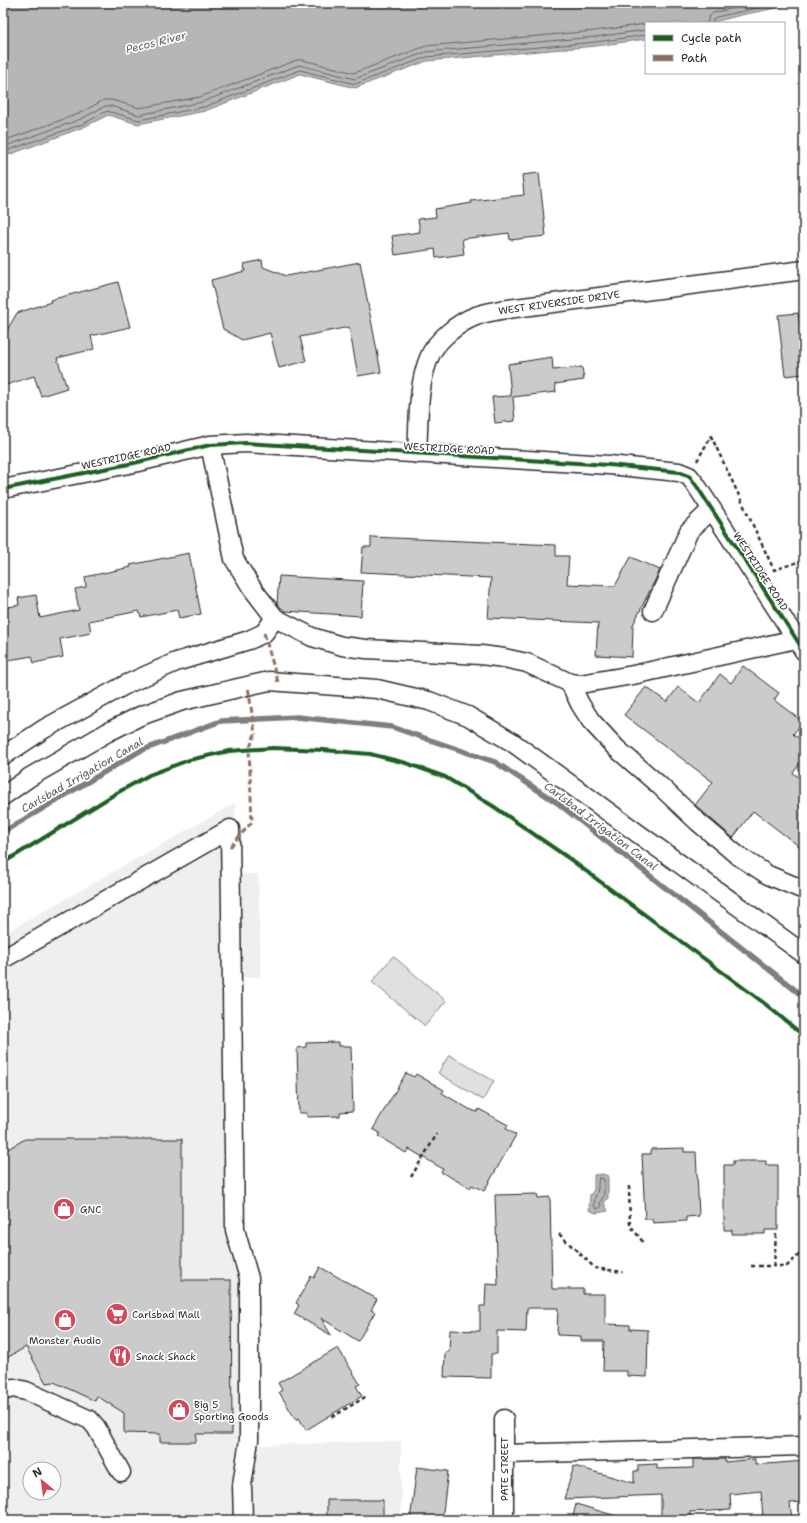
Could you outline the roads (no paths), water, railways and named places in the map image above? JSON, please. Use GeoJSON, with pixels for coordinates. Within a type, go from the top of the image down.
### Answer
{"type":"FeatureCollection","features":[{"type":"Feature","properties":{"kind":"street","name":"WEST RIVERSIDE DRIVE"},"geometry":{"type":"LineString","coordinates":[[417,454],[422,378],[429,356],[443,338],[457,326],[475,316],[500,310],[804,270]]}},
{"type":"Feature","properties":{"kind":"street","name":"WESTRIDGE ROAD"},"geometry":{"type":"LineString","coordinates":[[3,489],[210,446],[246,443],[608,465],[680,472],[688,476],[696,485],[800,645]]}},
{"type":"Feature","properties":{"kind":"street"},"geometry":{"type":"LineString","coordinates":[[210,446],[234,559],[252,588],[275,618],[312,637],[342,646],[373,650],[481,655],[504,658],[527,664],[570,683],[580,684],[800,645]]}},
{"type":"Feature","properties":{"kind":"street"},"geometry":{"type":"LineString","coordinates":[[653,611],[689,531],[712,510]]}},
{"type":"Feature","properties":{"kind":"street"},"geometry":{"type":"LineString","coordinates":[[3,756],[44,729],[127,684],[176,662],[250,640],[264,632],[275,618]]}},
{"type":"Feature","properties":{"kind":"street"},"geometry":{"type":"LineString","coordinates":[[3,796],[30,777],[108,732],[140,716],[182,701],[269,682],[377,690],[429,701],[468,716],[512,742],[804,954]]}},
{"type":"Feature","properties":{"kind":"street"},"geometry":{"type":"LineString","coordinates":[[570,683],[580,704],[591,721],[616,748],[659,785],[698,822],[737,855],[768,875],[804,890]]}},
{"type":"Feature","properties":{"kind":"street"},"geometry":{"type":"LineString","coordinates":[[3,959],[230,829],[235,1230],[249,1278],[249,1440],[242,1485],[243,1520]]}},
{"type":"Feature","properties":{"kind":"street"},"geometry":{"type":"LineString","coordinates":[[3,1391],[13,1388],[26,1391],[90,1420],[96,1427],[121,1472]]}},
{"type":"Feature","properties":{"kind":"street","name":"PATE STREET"},"geometry":{"type":"LineString","coordinates":[[504,1419],[504,1520]]}},
{"type":"Feature","properties":{"kind":"street"},"geometry":{"type":"LineString","coordinates":[[504,1454],[804,1446]]}},
{"type":"Feature","properties":{"kind":"water","name":"Pecos River"},"geometry":{"type":"Polygon","coordinates":[[[3,3],[801,3],[714,22],[645,22],[645,39],[596,46],[427,61],[355,88],[300,74],[205,111],[138,124],[108,115],[84,127],[3,157],[3,3]]]}},
{"type":"Feature","properties":{"kind":"water"},"geometry":{"type":"Polygon","coordinates":[[[603,1174],[608,1176],[608,1198],[604,1203],[608,1211],[596,1213],[589,1210],[590,1195],[594,1190],[594,1175],[603,1174]]]}},
{"type":"Feature","properties":{"kind":"waterway","name":"Carlsbad Irrigation Canal"},"geometry":{"type":"LineString","coordinates":[[3,832],[140,751],[221,721],[297,717],[392,727],[495,762],[559,804],[804,997]]}},
{"type":"Feature","properties":{"kind":"place","name":"GNC"},"geometry":{"type":"Point","coordinates":[64,1209]}},
{"type":"Feature","properties":{"kind":"place","name":"Carlsbad Mall"},"geometry":{"type":"Point","coordinates":[117,1314]}},
{"type":"Feature","properties":{"kind":"place","name":"Monster Audio"},"geometry":{"type":"Point","coordinates":[65,1320]}},
{"type":"Feature","properties":{"kind":"place","name":"Snack Shack"},"geometry":{"type":"Point","coordinates":[120,1356]}},
{"type":"Feature","properties":{"kind":"place","name":"Big 5 Sporting Goods"},"geometry":{"type":"Point","coordinates":[179,1410]}}]}
